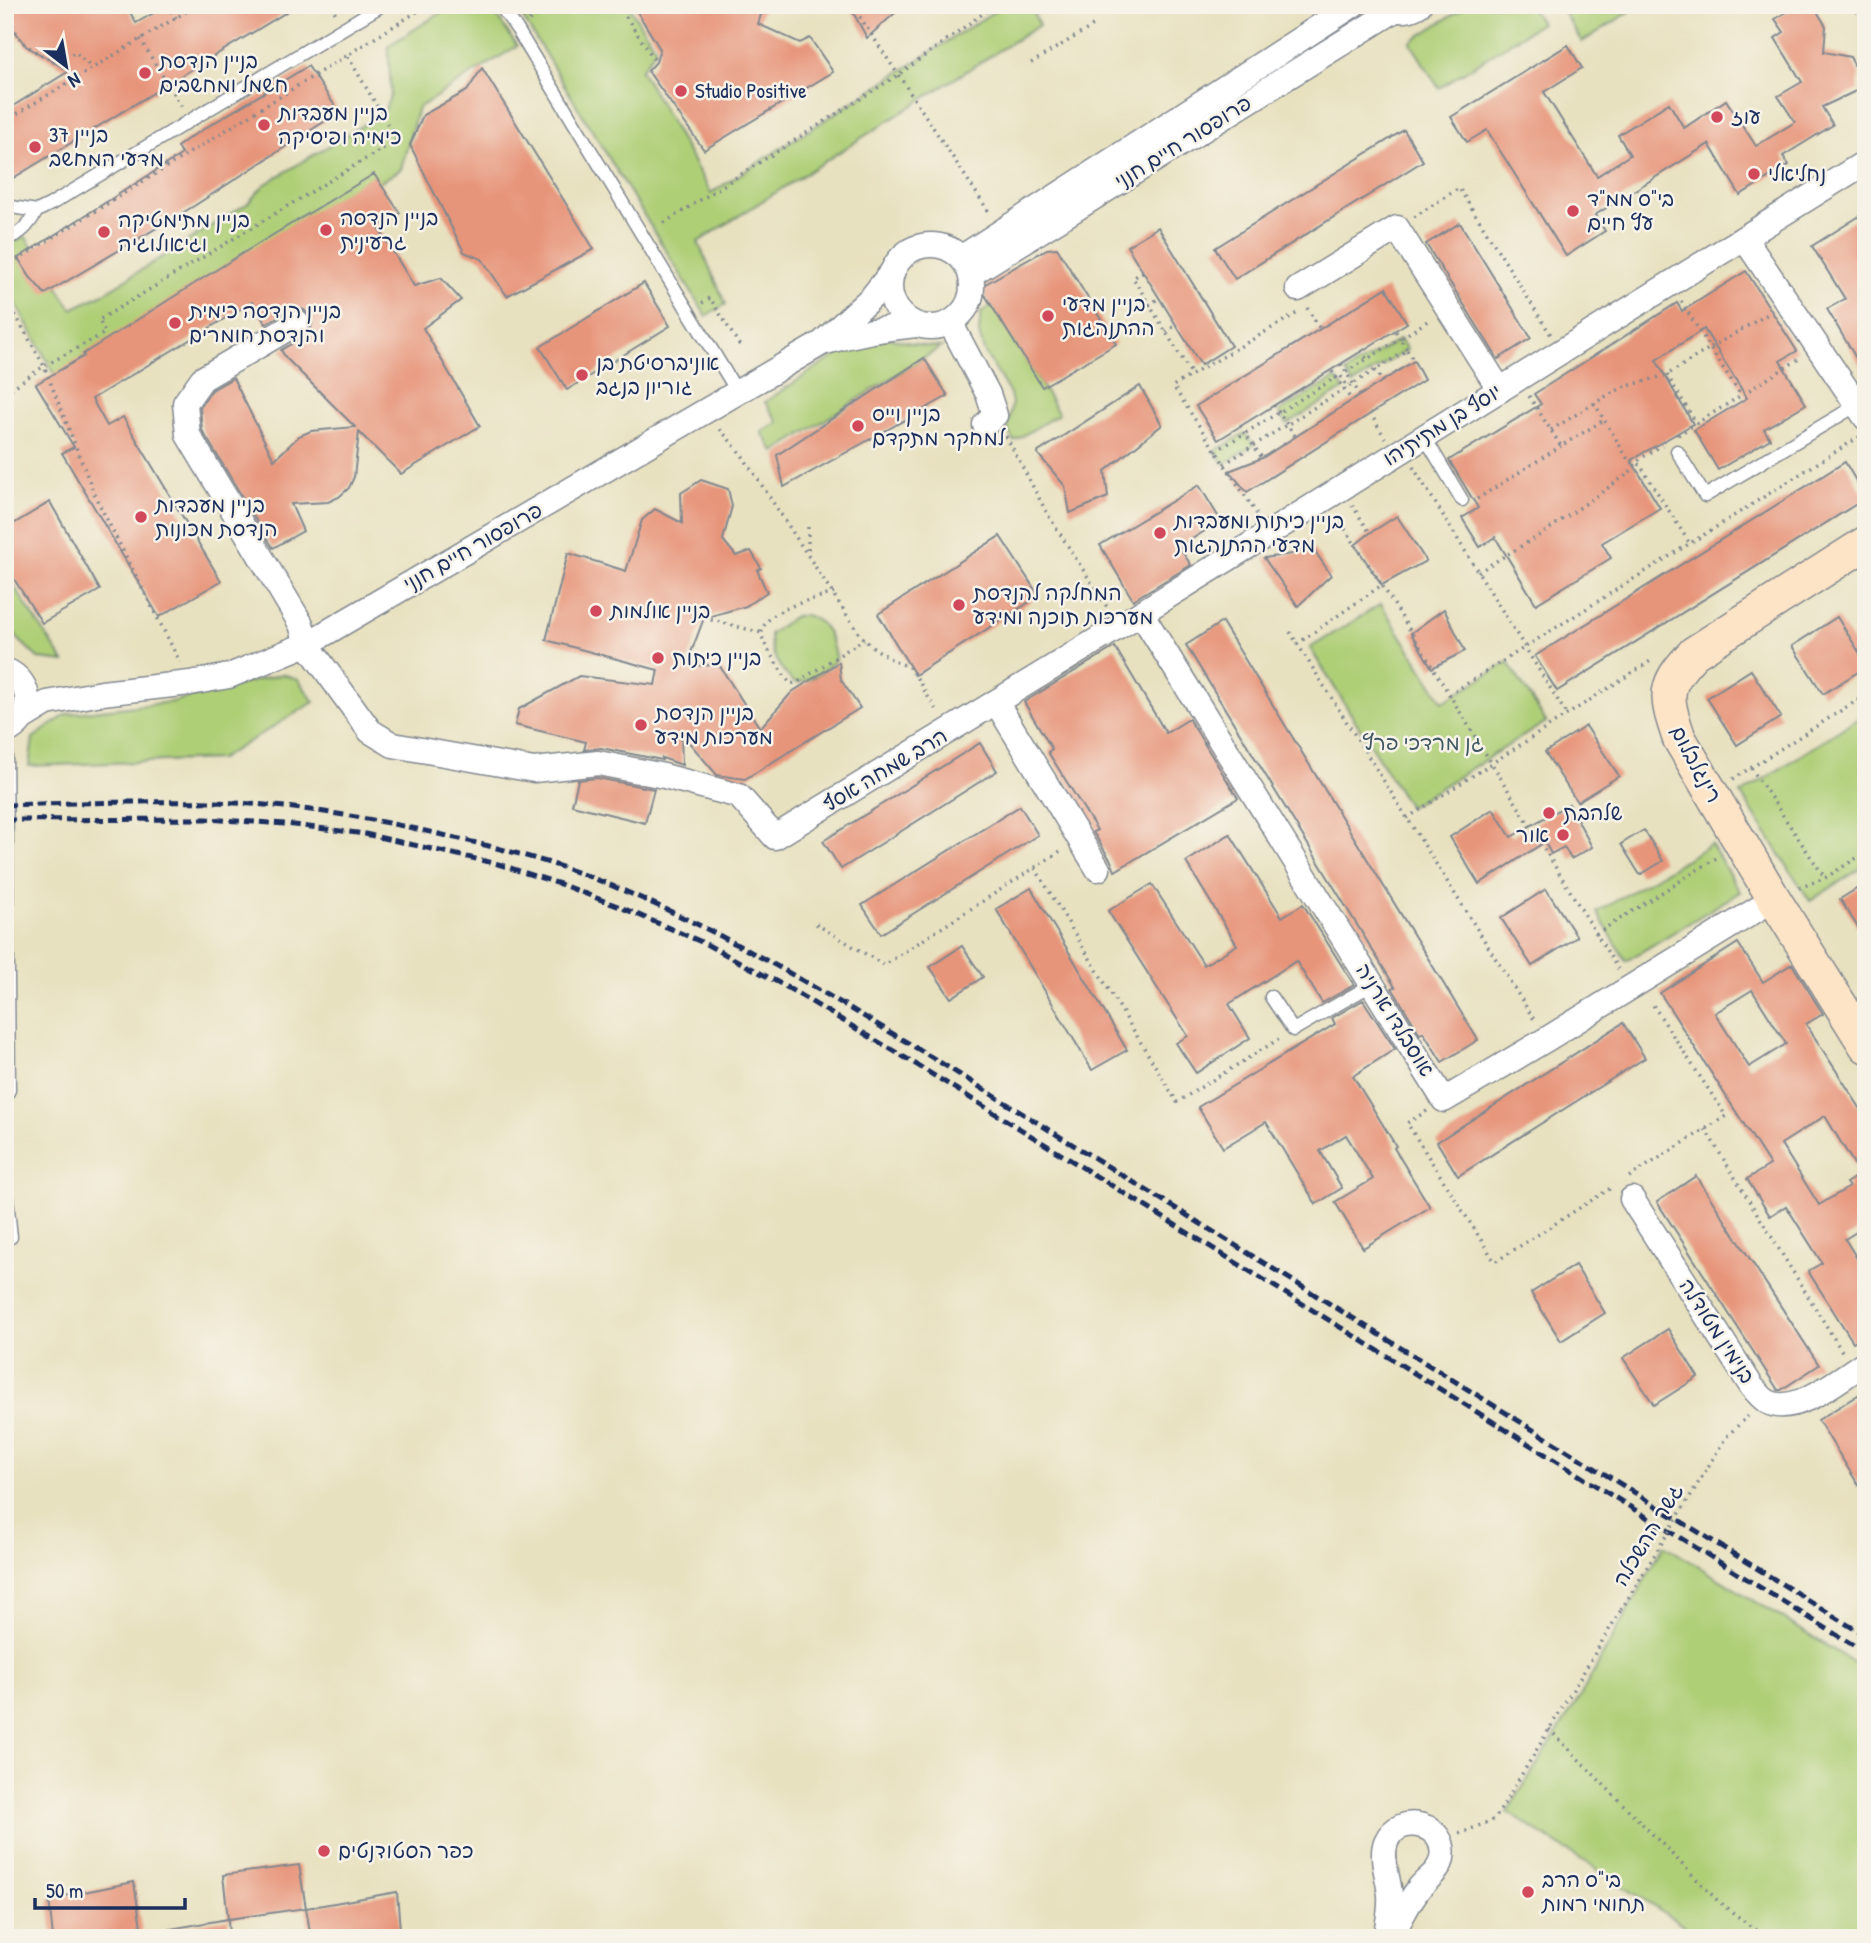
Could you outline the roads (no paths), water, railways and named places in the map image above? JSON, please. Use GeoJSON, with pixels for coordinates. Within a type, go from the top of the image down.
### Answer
{"type":"FeatureCollection","features":[{"type":"Feature","properties":{"kind":"street","name":"פרופסור חיים חנני"},"geometry":{"type":"LineString","coordinates":[[967,265],[1002,231],[1353,5]]}},
{"type":"Feature","properties":{"kind":"street"},"geometry":{"type":"LineString","coordinates":[[1388,8],[1405,11],[1419,5]]}},
{"type":"Feature","properties":{"kind":"street","name":"פרופסור חיים חנני"},"geometry":{"type":"LineString","coordinates":[[967,265],[1388,8]]}},
{"type":"Feature","properties":{"kind":"street","name":"יוסף בן מתיתיהו"},"geometry":{"type":"LineString","coordinates":[[1141,613],[1335,497],[1396,447],[1424,436],[1866,162]]}},
{"type":"Feature","properties":{"kind":"street"},"geometry":{"type":"LineString","coordinates":[[1302,298],[1398,228],[1509,384]]}},
{"type":"Feature","properties":{"kind":"street"},"geometry":{"type":"LineString","coordinates":[[1744,238],[1861,411]]}},
{"type":"Feature","properties":{"kind":"street"},"geometry":{"type":"LineString","coordinates":[[937,244],[950,248],[967,265],[973,288],[970,302],[951,324],[931,328],[916,325],[904,318],[895,306],[890,293],[892,272],[899,260],[910,250],[922,245],[937,244]]}},
{"type":"Feature","properties":{"kind":"street","name":"פרופסור חיים חנני"},"geometry":{"type":"LineString","coordinates":[[13,726],[47,703],[229,676],[307,644],[822,343],[872,297],[892,272]]}},
{"type":"Feature","properties":{"kind":"street"},"geometry":{"type":"LineString","coordinates":[[297,323],[202,379],[185,403],[188,435],[301,624],[307,644]]}},
{"type":"Feature","properties":{"kind":"street"},"geometry":{"type":"LineString","coordinates":[[951,324],[988,394],[990,420]]}},
{"type":"Feature","properties":{"kind":"street","name":"פרופסור חיים חנני"},"geometry":{"type":"LineString","coordinates":[[822,343],[856,333],[916,325]]}},
{"type":"Feature","properties":{"kind":"street","name":"רינגלבלום"},"geometry":{"type":"LineString","coordinates":[[1861,1027],[1774,899],[1679,738],[1670,712],[1669,688],[1676,671],[1695,653],[1866,543]]}},
{"type":"Feature","properties":{"kind":"street","name":"הרב שמחה אסף"},"geometry":{"type":"LineString","coordinates":[[307,644],[370,731],[393,745],[534,770],[598,763],[664,776],[739,796],[775,837],[1141,613]]}},
{"type":"Feature","properties":{"kind":"street","name":"אוסבלדו ארניה"},"geometry":{"type":"LineString","coordinates":[[1141,613],[1444,1100],[1774,899]]}},
{"type":"Feature","properties":{"kind":"street","name":"פרופסור חיים חנני"},"geometry":{"type":"LineString","coordinates":[[11,672],[102,693]]}},
{"type":"Feature","properties":{"kind":"street"},"geometry":{"type":"LineString","coordinates":[[11,672],[28,699],[27,708],[13,726]]}},
{"type":"Feature","properties":{"kind":"street"},"geometry":{"type":"LineString","coordinates":[[996,702],[1098,869]]}},
{"type":"Feature","properties":{"kind":"street","name":"בנימין מטודלה"},"geometry":{"type":"LineString","coordinates":[[1632,1199],[1752,1387],[1766,1402],[1778,1406],[1807,1399],[1860,1366]]}},
{"type":"Feature","properties":{"kind":"street"},"geometry":{"type":"LineString","coordinates":[[1408,1824],[1428,1827],[1436,1833],[1441,1842],[1442,1862],[1416,1893],[1387,1938],[1390,1896],[1384,1853],[1386,1843],[1398,1828],[1408,1824]]}},
{"type":"Feature","properties":{"kind":"lane"},"geometry":{"type":"LineString","coordinates":[[5,238],[8,239],[29,225],[37,211],[382,5]]}},
{"type":"Feature","properties":{"kind":"lane"},"geometry":{"type":"LineString","coordinates":[[500,5],[738,393]]}},
{"type":"Feature","properties":{"kind":"lane"},"geometry":{"type":"LineString","coordinates":[[5,206],[37,211]]}},
{"type":"Feature","properties":{"kind":"lane"},"geometry":{"type":"LineString","coordinates":[[1672,447],[1705,496],[1861,411]]}},
{"type":"Feature","properties":{"kind":"lane"},"geometry":{"type":"LineString","coordinates":[[1424,436],[1468,500]]}},
{"type":"Feature","properties":{"kind":"lane"},"geometry":{"type":"LineString","coordinates":[[5,1097],[9,1090],[6,752],[13,726]]}},
{"type":"Feature","properties":{"kind":"lane"},"geometry":{"type":"LineString","coordinates":[[1271,997],[1293,1030],[1373,984]]}},
{"type":"Feature","properties":{"kind":"lane"},"geometry":{"type":"LineString","coordinates":[[5,1179],[10,1237]]}},
{"type":"Feature","properties":{"kind":"railway"},"geometry":{"type":"LineString","coordinates":[[5,805],[211,802],[332,813],[422,830],[516,853],[580,873],[663,908],[781,968],[857,1012],[1866,1636]]}},
{"type":"Feature","properties":{"kind":"railway"},"geometry":{"type":"LineString","coordinates":[[5,820],[206,819],[286,824],[365,834],[498,864],[620,907],[704,943],[783,985],[909,1060],[1866,1653]]}},
{"type":"Feature","properties":{"kind":"place","name":"בניין הנדסת חשמל ומחשבים"},"geometry":{"type":"Point","coordinates":[145,73]}},
{"type":"Feature","properties":{"kind":"place","name":"Studio Positive"},"geometry":{"type":"Point","coordinates":[681,91]}},
{"type":"Feature","properties":{"kind":"place","name":"עוז"},"geometry":{"type":"Point","coordinates":[1717,117]}},
{"type":"Feature","properties":{"kind":"place","name":"בניין מעבדות כימיה ופיסיקה"},"geometry":{"type":"Point","coordinates":[264,125]}},
{"type":"Feature","properties":{"kind":"place","name":"בניין 37 מדעי המחשב"},"geometry":{"type":"Point","coordinates":[35,147]}},
{"type":"Feature","properties":{"kind":"place","name":"נחליאלי"},"geometry":{"type":"Point","coordinates":[1754,174]}},
{"type":"Feature","properties":{"kind":"place","name":"בי\"ס ממ\"ד עץ חיים"},"geometry":{"type":"Point","coordinates":[1573,211]}},
{"type":"Feature","properties":{"kind":"place","name":"בניין הנדסה גרעינית"},"geometry":{"type":"Point","coordinates":[326,230]}},
{"type":"Feature","properties":{"kind":"place","name":"בניין מתימטיקה וגיאולוגיה"},"geometry":{"type":"Point","coordinates":[104,232]}},
{"type":"Feature","properties":{"kind":"place","name":"בניין מדעי ההתנהגות"},"geometry":{"type":"Point","coordinates":[1048,316]}},
{"type":"Feature","properties":{"kind":"place","name":"בניין הנדסה כימית והנדסת חומרים"},"geometry":{"type":"Point","coordinates":[175,323]}},
{"type":"Feature","properties":{"kind":"place","name":"אוניברסיטת בן גוריון בנגב"},"geometry":{"type":"Point","coordinates":[582,375]}},
{"type":"Feature","properties":{"kind":"place","name":"בניין וייס למחקר מתקדם"},"geometry":{"type":"Point","coordinates":[858,426]}},
{"type":"Feature","properties":{"kind":"place","name":"בניין מעבדות הנדסת מכונות"},"geometry":{"type":"Point","coordinates":[141,517]}},
{"type":"Feature","properties":{"kind":"place","name":"בניין כיתות ומעבדות מדעי ההתנהגות"},"geometry":{"type":"Point","coordinates":[1160,533]}},
{"type":"Feature","properties":{"kind":"place","name":"המחלקה להנדסת מערכות תוכנה ומידע"},"geometry":{"type":"Point","coordinates":[959,605]}},
{"type":"Feature","properties":{"kind":"place","name":"בניין אולמות"},"geometry":{"type":"Point","coordinates":[596,611]}},
{"type":"Feature","properties":{"kind":"place","name":"בניין כיתות"},"geometry":{"type":"Point","coordinates":[658,658]}},
{"type":"Feature","properties":{"kind":"place","name":"בניין הנדסת מערכות מידע"},"geometry":{"type":"Point","coordinates":[641,725]}},
{"type":"Feature","properties":{"kind":"place","name":"שלהבת"},"geometry":{"type":"Point","coordinates":[1549,813]}},
{"type":"Feature","properties":{"kind":"place","name":"אור"},"geometry":{"type":"Point","coordinates":[1563,835]}},
{"type":"Feature","properties":{"kind":"place","name":"כפר הסטודנטים"},"geometry":{"type":"Point","coordinates":[324,1851]}},
{"type":"Feature","properties":{"kind":"place","name":"בי\"ס הרב תחומי רמות"},"geometry":{"type":"Point","coordinates":[1528,1892]}},
{"type":"Feature","properties":{"kind":"park label","name":"גן מרדכי פרץ"},"geometry":{"type":"Point","coordinates":[1423,743]}}]}
